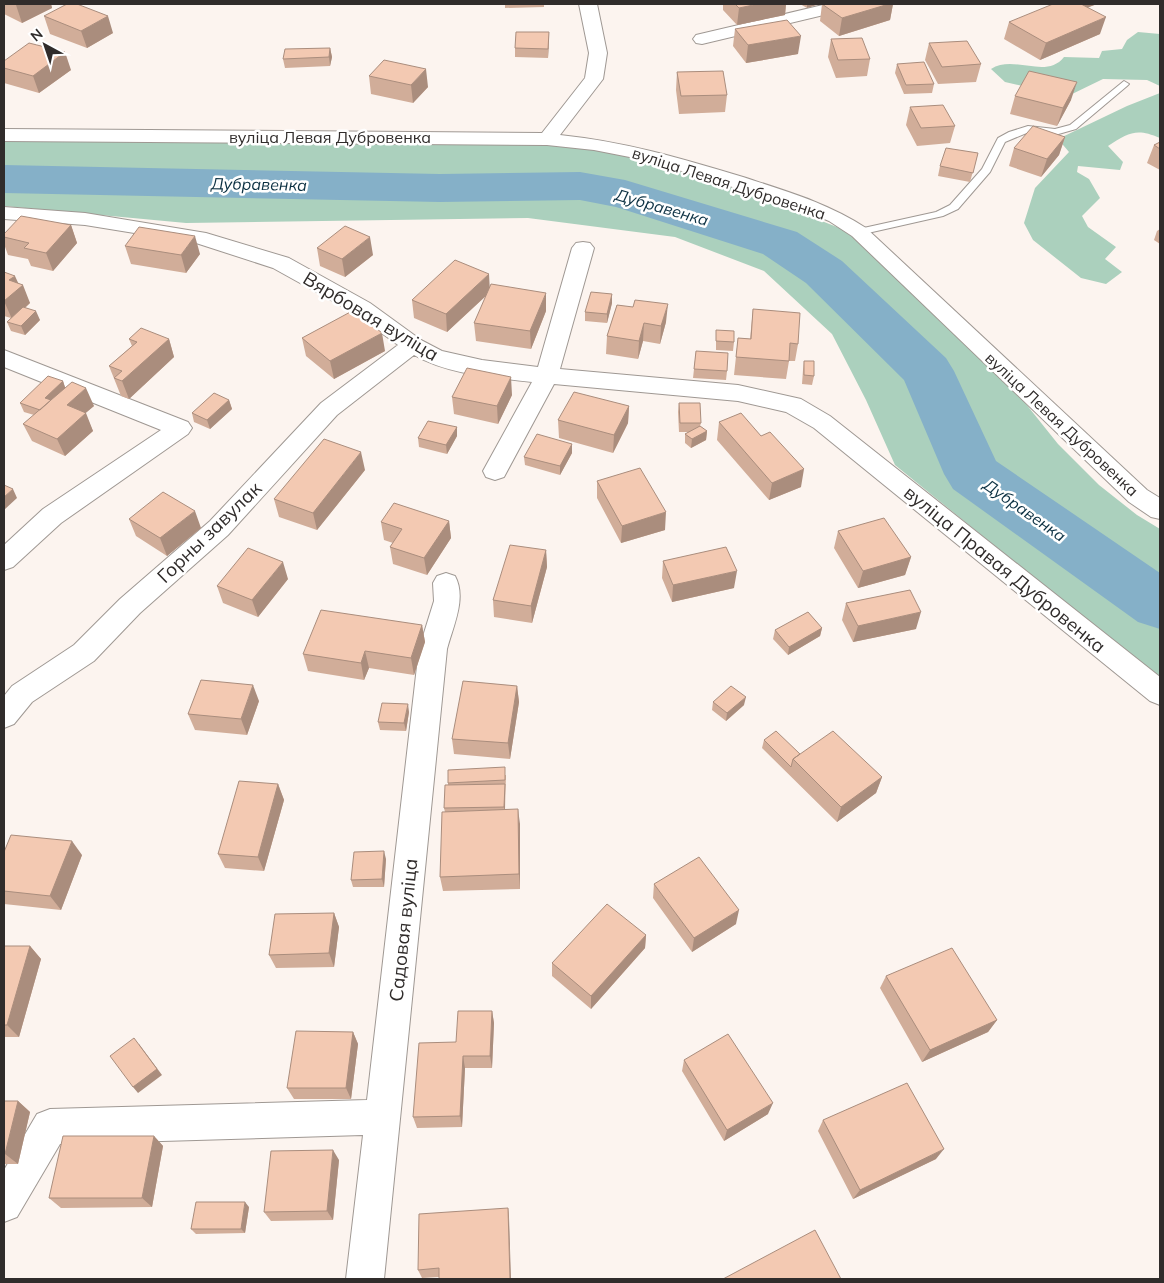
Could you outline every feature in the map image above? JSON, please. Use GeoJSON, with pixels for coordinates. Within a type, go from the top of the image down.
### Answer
{"type":"FeatureCollection","features":[{"type":"Feature","properties":{"kind":"street"},"geometry":{"type":"LineString","coordinates":[[547,139],[594,79],[598,52],[588,4]]}},
{"type":"Feature","properties":{"kind":"street"},"geometry":{"type":"LineString","coordinates":[[702,39],[847,4]]}},
{"type":"Feature","properties":{"kind":"street","name":"вуліца Левая Дубровенка"},"geometry":{"type":"LineString","coordinates":[[4,135],[547,139],[594,144],[654,156],[803,203],[836,217],[859,232],[1138,496],[1160,510]]}},
{"type":"Feature","properties":{"kind":"street","name":"Вярбовая вуліца"},"geometry":{"type":"LineString","coordinates":[[4,212],[85,219],[199,237],[281,263],[362,308],[413,345],[435,357],[482,368],[547,376],[738,393],[793,405],[822,422],[851,444]]}},
{"type":"Feature","properties":{"kind":"street"},"geometry":{"type":"LineString","coordinates":[[496,471],[547,376],[583,248]]}},
{"type":"Feature","properties":{"kind":"street","name":"Горны завулак"},"geometry":{"type":"LineString","coordinates":[[4,716],[22,694],[84,653],[130,606],[219,528],[329,409],[413,345]]}},
{"type":"Feature","properties":{"kind":"street"},"geometry":{"type":"LineString","coordinates":[[4,358],[180,428],[52,516],[4,560]]}},
{"type":"Feature","properties":{"kind":"street","name":"вуліца Правая Дубровенка"},"geometry":{"type":"LineString","coordinates":[[851,444],[1160,693]]}},
{"type":"Feature","properties":{"kind":"street","name":"Садовая вуліца"},"geometry":{"type":"LineString","coordinates":[[365,1279],[433,649],[447,601],[446,583]]}},
{"type":"Feature","properties":{"kind":"street"},"geometry":{"type":"LineString","coordinates":[[4,1204],[50,1127],[383,1117]]}},
{"type":"Feature","properties":{"kind":"lane"},"geometry":{"type":"LineString","coordinates":[[859,232],[939,214],[954,208],[986,170],[1001,140],[1028,129],[1055,132],[1073,127],[1124,84]]}},
{"type":"Feature","properties":{"kind":"green space"},"geometry":{"type":"Polygon","coordinates":[[[1138,32],[1160,34],[1160,86],[1147,80],[1103,79],[1068,96],[1005,82],[991,69],[1000,65],[1010,64],[1048,66],[1057,64],[1064,57],[1099,58],[1102,51],[1122,49],[1127,40],[1138,32]]]}},
{"type":"Feature","properties":{"kind":"green space"},"geometry":{"type":"Polygon","coordinates":[[[1160,93],[1160,138],[1139,132],[1122,137],[1108,146],[1123,162],[1120,170],[1078,166],[1077,172],[1089,179],[1100,198],[1082,216],[1088,227],[1116,247],[1105,259],[1122,272],[1106,284],[1081,278],[1033,240],[1024,223],[1035,188],[1069,152],[1058,139],[1127,106],[1160,93]]]}},
{"type":"Feature","properties":{"kind":"green space"},"geometry":{"type":"Polygon","coordinates":[[[4,141],[445,145],[551,143],[622,153],[753,194],[842,229],[870,250],[1010,384],[1058,444],[1099,485],[1137,515],[1160,529],[1160,680],[895,465],[866,400],[832,334],[764,271],[675,237],[528,218],[186,223],[4,206],[4,141]]]}},
{"type":"Feature","properties":{"kind":"building"},"geometry":{"type":"Polygon","coordinates":[[[67,4],[77,4],[108,16],[81,31],[44,16],[67,4]]]}},
{"type":"Feature","properties":{"kind":"building"},"geometry":{"type":"Polygon","coordinates":[[[735,4],[758,4],[739,8],[735,4]]]}},
{"type":"Feature","properties":{"kind":"building"},"geometry":{"type":"Polygon","coordinates":[[[822,4],[889,4],[842,18],[822,4]]]}},
{"type":"Feature","properties":{"kind":"building"},"geometry":{"type":"Polygon","coordinates":[[[1053,4],[1081,4],[1106,17],[1046,43],[1009,22],[1053,4]]]}},
{"type":"Feature","properties":{"kind":"building"},"geometry":{"type":"Polygon","coordinates":[[[787,20],[801,36],[748,45],[735,29],[787,20]]]}},
{"type":"Feature","properties":{"kind":"building"},"geometry":{"type":"Polygon","coordinates":[[[516,32],[549,32],[548,49],[515,48],[516,32]]]}},
{"type":"Feature","properties":{"kind":"building"},"geometry":{"type":"Polygon","coordinates":[[[862,38],[870,59],[838,60],[831,39],[862,38]]]}},
{"type":"Feature","properties":{"kind":"building"},"geometry":{"type":"Polygon","coordinates":[[[967,41],[981,64],[942,67],[929,43],[967,41]]]}},
{"type":"Feature","properties":{"kind":"building"},"geometry":{"type":"Polygon","coordinates":[[[29,43],[65,52],[33,76],[4,68],[4,61],[29,43]]]}},
{"type":"Feature","properties":{"kind":"building"},"geometry":{"type":"Polygon","coordinates":[[[330,48],[329,57],[283,59],[285,49],[330,48]]]}},
{"type":"Feature","properties":{"kind":"building"},"geometry":{"type":"Polygon","coordinates":[[[384,60],[426,69],[411,85],[369,76],[384,60]]]}},
{"type":"Feature","properties":{"kind":"building"},"geometry":{"type":"Polygon","coordinates":[[[924,62],[934,84],[906,85],[897,64],[924,62]]]}},
{"type":"Feature","properties":{"kind":"building"},"geometry":{"type":"Polygon","coordinates":[[[723,71],[727,95],[681,96],[677,72],[723,71]]]}},
{"type":"Feature","properties":{"kind":"building"},"geometry":{"type":"Polygon","coordinates":[[[1029,71],[1077,82],[1063,108],[1015,96],[1029,71]]]}},
{"type":"Feature","properties":{"kind":"building"},"geometry":{"type":"Polygon","coordinates":[[[943,105],[955,126],[921,128],[910,107],[943,105]]]}},
{"type":"Feature","properties":{"kind":"building"},"geometry":{"type":"Polygon","coordinates":[[[1033,126],[1065,137],[1047,159],[1014,148],[1033,126]]]}},
{"type":"Feature","properties":{"kind":"building"},"geometry":{"type":"Polygon","coordinates":[[[1160,142],[1160,149],[1154,145],[1160,142]]]}},
{"type":"Feature","properties":{"kind":"building"},"geometry":{"type":"Polygon","coordinates":[[[946,148],[978,153],[973,173],[940,166],[946,148]]]}},
{"type":"Feature","properties":{"kind":"building"},"geometry":{"type":"Polygon","coordinates":[[[21,216],[71,225],[46,253],[24,248],[29,243],[4,237],[4,234],[21,216]]]}},
{"type":"Feature","properties":{"kind":"building"},"geometry":{"type":"Polygon","coordinates":[[[345,226],[370,237],[342,259],[317,248],[345,226]]]}},
{"type":"Feature","properties":{"kind":"building"},"geometry":{"type":"Polygon","coordinates":[[[139,227],[195,236],[181,255],[125,246],[139,227]]]}},
{"type":"Feature","properties":{"kind":"building"},"geometry":{"type":"Polygon","coordinates":[[[455,260],[489,274],[446,314],[412,300],[455,260]]]}},
{"type":"Feature","properties":{"kind":"building"},"geometry":{"type":"Polygon","coordinates":[[[4,272],[15,276],[9,280],[23,285],[4,301],[4,272]]]}},
{"type":"Feature","properties":{"kind":"building"},"geometry":{"type":"Polygon","coordinates":[[[491,284],[546,293],[530,331],[474,323],[491,284]]]}},
{"type":"Feature","properties":{"kind":"building"},"geometry":{"type":"Polygon","coordinates":[[[591,292],[612,294],[607,314],[585,312],[591,292]]]}},
{"type":"Feature","properties":{"kind":"building"},"geometry":{"type":"Polygon","coordinates":[[[635,300],[668,304],[661,326],[644,323],[639,341],[607,336],[617,305],[633,307],[635,300]]]}},
{"type":"Feature","properties":{"kind":"building"},"geometry":{"type":"Polygon","coordinates":[[[23,307],[36,311],[21,326],[7,322],[23,307]]]}},
{"type":"Feature","properties":{"kind":"building"},"geometry":{"type":"Polygon","coordinates":[[[753,309],[800,313],[798,344],[790,343],[789,361],[736,357],[738,338],[751,339],[753,309]]]}},
{"type":"Feature","properties":{"kind":"building"},"geometry":{"type":"Polygon","coordinates":[[[354,310],[382,333],[330,361],[302,338],[354,310]]]}},
{"type":"Feature","properties":{"kind":"building"},"geometry":{"type":"Polygon","coordinates":[[[141,328],[169,339],[122,381],[114,378],[122,371],[109,366],[137,342],[129,339],[141,328]]]}},
{"type":"Feature","properties":{"kind":"building"},"geometry":{"type":"Polygon","coordinates":[[[716,330],[734,331],[734,342],[716,341],[716,330]]]}},
{"type":"Feature","properties":{"kind":"building"},"geometry":{"type":"Polygon","coordinates":[[[696,351],[728,353],[727,371],[694,369],[696,351]]]}},
{"type":"Feature","properties":{"kind":"building"},"geometry":{"type":"Polygon","coordinates":[[[804,361],[814,361],[814,376],[804,375],[804,361]]]}},
{"type":"Feature","properties":{"kind":"building"},"geometry":{"type":"Polygon","coordinates":[[[467,368],[511,377],[497,406],[452,397],[467,368]]]}},
{"type":"Feature","properties":{"kind":"building"},"geometry":{"type":"Polygon","coordinates":[[[48,376],[63,381],[45,398],[51,400],[40,410],[20,403],[48,376]]]}},
{"type":"Feature","properties":{"kind":"building"},"geometry":{"type":"Polygon","coordinates":[[[72,382],[86,388],[67,405],[86,413],[57,439],[23,424],[72,382]]]}},
{"type":"Feature","properties":{"kind":"building"},"geometry":{"type":"Polygon","coordinates":[[[574,392],[629,406],[614,435],[558,420],[574,392]]]}},
{"type":"Feature","properties":{"kind":"building"},"geometry":{"type":"Polygon","coordinates":[[[214,393],[229,400],[207,420],[192,413],[214,393]]]}},
{"type":"Feature","properties":{"kind":"building"},"geometry":{"type":"Polygon","coordinates":[[[679,403],[700,403],[701,423],[680,423],[679,403]]]}},
{"type":"Feature","properties":{"kind":"building"},"geometry":{"type":"Polygon","coordinates":[[[741,413],[761,436],[770,432],[804,469],[772,483],[719,422],[741,413]]]}},
{"type":"Feature","properties":{"kind":"building"},"geometry":{"type":"Polygon","coordinates":[[[428,421],[457,427],[446,445],[418,438],[428,421]]]}},
{"type":"Feature","properties":{"kind":"building"},"geometry":{"type":"Polygon","coordinates":[[[700,426],[707,431],[692,439],[685,434],[700,426]]]}},
{"type":"Feature","properties":{"kind":"building"},"geometry":{"type":"Polygon","coordinates":[[[537,434],[572,444],[560,466],[524,457],[537,434]]]}},
{"type":"Feature","properties":{"kind":"building"},"geometry":{"type":"Polygon","coordinates":[[[324,439],[361,452],[313,513],[274,499],[324,439]]]}},
{"type":"Feature","properties":{"kind":"building"},"geometry":{"type":"Polygon","coordinates":[[[640,468],[666,512],[622,526],[597,481],[640,468]]]}},
{"type":"Feature","properties":{"kind":"building"},"geometry":{"type":"Polygon","coordinates":[[[4,485],[13,489],[4,497],[4,485]]]}},
{"type":"Feature","properties":{"kind":"building"},"geometry":{"type":"Polygon","coordinates":[[[163,492],[195,511],[160,538],[129,519],[163,492]]]}},
{"type":"Feature","properties":{"kind":"building"},"geometry":{"type":"Polygon","coordinates":[[[394,503],[449,521],[424,558],[390,547],[402,529],[381,522],[394,503]]]}},
{"type":"Feature","properties":{"kind":"building"},"geometry":{"type":"Polygon","coordinates":[[[884,518],[911,557],[863,571],[838,531],[884,518]]]}},
{"type":"Feature","properties":{"kind":"building"},"geometry":{"type":"Polygon","coordinates":[[[510,545],[546,550],[531,606],[493,600],[510,545]]]}},
{"type":"Feature","properties":{"kind":"building"},"geometry":{"type":"Polygon","coordinates":[[[726,547],[737,571],[673,585],[663,561],[726,547]]]}},
{"type":"Feature","properties":{"kind":"building"},"geometry":{"type":"Polygon","coordinates":[[[248,548],[283,562],[252,600],[217,586],[248,548]]]}},
{"type":"Feature","properties":{"kind":"building"},"geometry":{"type":"Polygon","coordinates":[[[910,590],[921,612],[858,626],[846,603],[910,590]]]}},
{"type":"Feature","properties":{"kind":"building"},"geometry":{"type":"Polygon","coordinates":[[[321,610],[422,625],[411,658],[365,651],[361,663],[303,654],[321,610]]]}},
{"type":"Feature","properties":{"kind":"building"},"geometry":{"type":"Polygon","coordinates":[[[808,612],[822,628],[789,647],[775,630],[808,612]]]}},
{"type":"Feature","properties":{"kind":"building"},"geometry":{"type":"Polygon","coordinates":[[[201,680],[253,685],[241,719],[188,714],[201,680]]]}},
{"type":"Feature","properties":{"kind":"building"},"geometry":{"type":"Polygon","coordinates":[[[463,681],[517,686],[508,743],[452,739],[463,681]]]}},
{"type":"Feature","properties":{"kind":"building"},"geometry":{"type":"Polygon","coordinates":[[[731,686],[746,697],[727,713],[713,702],[731,686]]]}},
{"type":"Feature","properties":{"kind":"building"},"geometry":{"type":"Polygon","coordinates":[[[382,703],[408,704],[404,723],[378,722],[382,703]]]}},
{"type":"Feature","properties":{"kind":"building"},"geometry":{"type":"Polygon","coordinates":[[[776,731],[800,754],[793,759],[791,767],[764,740],[776,731]]]}},
{"type":"Feature","properties":{"kind":"building"},"geometry":{"type":"Polygon","coordinates":[[[833,731],[882,777],[841,807],[793,759],[833,731]]]}},
{"type":"Feature","properties":{"kind":"building"},"geometry":{"type":"Polygon","coordinates":[[[505,767],[505,780],[448,783],[448,770],[505,767]]]}},
{"type":"Feature","properties":{"kind":"building"},"geometry":{"type":"Polygon","coordinates":[[[239,781],[278,784],[258,857],[218,854],[239,781]]]}},
{"type":"Feature","properties":{"kind":"building"},"geometry":{"type":"Polygon","coordinates":[[[505,784],[504,807],[444,808],[445,785],[505,784]]]}},
{"type":"Feature","properties":{"kind":"building"},"geometry":{"type":"Polygon","coordinates":[[[518,809],[519,874],[440,877],[442,812],[518,809]]]}},
{"type":"Feature","properties":{"kind":"building"},"geometry":{"type":"Polygon","coordinates":[[[11,835],[72,841],[50,896],[4,891],[4,852],[11,835]]]}},
{"type":"Feature","properties":{"kind":"building"},"geometry":{"type":"Polygon","coordinates":[[[384,851],[382,879],[351,880],[354,852],[384,851]]]}},
{"type":"Feature","properties":{"kind":"building"},"geometry":{"type":"Polygon","coordinates":[[[699,857],[739,910],[694,938],[654,884],[699,857]]]}},
{"type":"Feature","properties":{"kind":"building"},"geometry":{"type":"Polygon","coordinates":[[[607,904],[646,935],[591,996],[552,963],[607,904]]]}},
{"type":"Feature","properties":{"kind":"building"},"geometry":{"type":"Polygon","coordinates":[[[334,913],[329,953],[269,955],[275,914],[334,913]]]}},
{"type":"Feature","properties":{"kind":"building"},"geometry":{"type":"Polygon","coordinates":[[[4,946],[30,946],[7,1025],[4,1025],[4,946]]]}},
{"type":"Feature","properties":{"kind":"building"},"geometry":{"type":"Polygon","coordinates":[[[952,948],[997,1020],[930,1050],[886,976],[952,948]]]}},
{"type":"Feature","properties":{"kind":"building"},"geometry":{"type":"Polygon","coordinates":[[[458,1011],[492,1011],[490,1056],[463,1056],[460,1116],[413,1117],[419,1043],[456,1042],[458,1011]]]}},
{"type":"Feature","properties":{"kind":"building"},"geometry":{"type":"Polygon","coordinates":[[[296,1031],[353,1032],[346,1088],[287,1088],[296,1031]]]}},
{"type":"Feature","properties":{"kind":"building"},"geometry":{"type":"Polygon","coordinates":[[[728,1034],[773,1103],[727,1130],[684,1060],[728,1034]]]}},
{"type":"Feature","properties":{"kind":"building"},"geometry":{"type":"Polygon","coordinates":[[[134,1038],[157,1069],[133,1087],[110,1056],[134,1038]]]}},
{"type":"Feature","properties":{"kind":"building"},"geometry":{"type":"Polygon","coordinates":[[[907,1083],[944,1149],[860,1190],[823,1120],[907,1083]]]}},
{"type":"Feature","properties":{"kind":"building"},"geometry":{"type":"Polygon","coordinates":[[[4,1101],[18,1101],[5,1154],[4,1154],[4,1101]]]}},
{"type":"Feature","properties":{"kind":"building"},"geometry":{"type":"Polygon","coordinates":[[[63,1136],[154,1136],[142,1198],[49,1198],[63,1136]]]}},
{"type":"Feature","properties":{"kind":"building"},"geometry":{"type":"Polygon","coordinates":[[[333,1150],[327,1211],[264,1212],[271,1151],[333,1150]]]}},
{"type":"Feature","properties":{"kind":"building"},"geometry":{"type":"Polygon","coordinates":[[[196,1202],[245,1202],[241,1229],[191,1229],[196,1202]]]}},
{"type":"Feature","properties":{"kind":"building"},"geometry":{"type":"Polygon","coordinates":[[[508,1208],[510,1279],[439,1279],[439,1268],[418,1270],[419,1214],[508,1208]]]}},
{"type":"Feature","properties":{"kind":"building"},"geometry":{"type":"Polygon","coordinates":[[[815,1230],[841,1279],[723,1279],[815,1230]]]}},
{"type":"Feature","properties":{"kind":"waterway","name":"Дубравенка"},"geometry":{"type":"LineString","coordinates":[[4,179],[440,188],[580,186],[625,194],[780,243],[824,272],[927,371],[973,474],[1160,605]]}}]}
